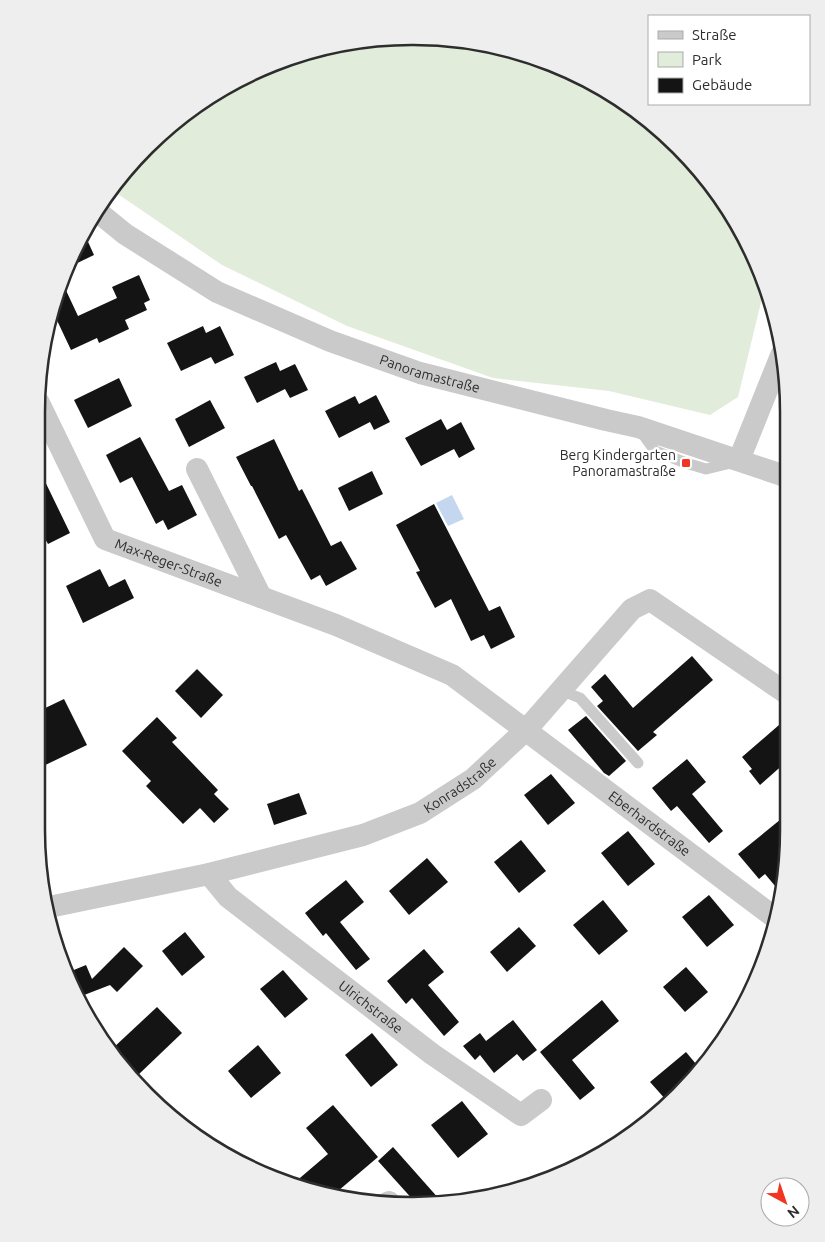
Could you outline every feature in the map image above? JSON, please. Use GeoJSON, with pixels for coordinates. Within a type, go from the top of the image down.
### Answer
{"type":"FeatureCollection","features":[{"type":"Feature","properties":{"kind":"street","name":"Panoramastraße"},"geometry":{"type":"LineString","coordinates":[[102,216],[125,234],[218,292],[330,341],[420,373],[638,427],[780,474]]}},
{"type":"Feature","properties":{"kind":"street"},"geometry":{"type":"LineString","coordinates":[[739,460],[777,365]]}},
{"type":"Feature","properties":{"kind":"street","name":"Max-Reger-Straße"},"geometry":{"type":"LineString","coordinates":[[45,415],[105,539],[336,625],[452,675],[526,730]]}},
{"type":"Feature","properties":{"kind":"street"},"geometry":{"type":"LineString","coordinates":[[197,469],[261,597]]}},
{"type":"Feature","properties":{"kind":"street","name":"Konradstraße"},"geometry":{"type":"LineString","coordinates":[[53,906],[209,874],[362,835],[420,813],[473,779],[526,730],[632,609],[650,600],[780,689]]}},
{"type":"Feature","properties":{"kind":"street","name":"Eberhardstraße"},"geometry":{"type":"LineString","coordinates":[[526,730],[770,914]]}},
{"type":"Feature","properties":{"kind":"street","name":"Ulrichstraße"},"geometry":{"type":"LineString","coordinates":[[209,874],[228,897],[432,1054],[521,1115],[541,1100]]}},
{"type":"Feature","properties":{"kind":"lane"},"geometry":{"type":"LineString","coordinates":[[560,690],[580,698],[638,763]]}},
{"type":"Feature","properties":{"kind":"green space"},"geometry":{"type":"Polygon","coordinates":[[[412,45],[437,46],[484,52],[553,73],[596,94],[636,121],[655,136],[689,170],[718,208],[742,250],[762,300],[738,397],[710,415],[609,391],[493,378],[347,326],[222,265],[118,194],[136,170],[170,136],[208,107],[229,94],[272,73],[317,58],[365,48],[412,45]]]}},
{"type":"Feature","properties":{"kind":"water"},"geometry":{"type":"Polygon","coordinates":[[[452,495],[464,519],[448,526],[436,503],[452,495]]]}},
{"type":"Feature","properties":{"kind":"building"},"geometry":{"type":"Polygon","coordinates":[[[88,241],[94,255],[77,263],[88,241]]]}},
{"type":"Feature","properties":{"kind":"building"},"geometry":{"type":"Polygon","coordinates":[[[139,275],[150,300],[144,303],[147,310],[125,320],[129,329],[99,343],[97,338],[71,350],[57,321],[66,291],[78,316],[117,298],[112,287],[139,275]]]}},
{"type":"Feature","properties":{"kind":"building"},"geometry":{"type":"Polygon","coordinates":[[[203,326],[206,333],[220,326],[234,355],[215,364],[211,357],[181,371],[167,343],[203,326]]]}},
{"type":"Feature","properties":{"kind":"building"},"geometry":{"type":"Polygon","coordinates":[[[276,362],[280,371],[295,364],[308,390],[290,398],[285,389],[257,403],[244,377],[276,362]]]}},
{"type":"Feature","properties":{"kind":"building"},"geometry":{"type":"Polygon","coordinates":[[[119,378],[132,406],[88,428],[74,400],[119,378]]]}},
{"type":"Feature","properties":{"kind":"building"},"geometry":{"type":"Polygon","coordinates":[[[376,395],[390,422],[374,430],[370,422],[339,438],[325,411],[355,396],[359,404],[376,395]]]}},
{"type":"Feature","properties":{"kind":"building"},"geometry":{"type":"Polygon","coordinates":[[[210,400],[225,428],[189,447],[175,419],[210,400]]]}},
{"type":"Feature","properties":{"kind":"building"},"geometry":{"type":"Polygon","coordinates":[[[441,419],[447,430],[461,422],[475,449],[459,458],[454,449],[421,466],[405,438],[441,419]]]}},
{"type":"Feature","properties":{"kind":"building"},"geometry":{"type":"Polygon","coordinates":[[[140,437],[169,491],[182,485],[197,515],[168,530],[163,520],[156,524],[132,477],[120,483],[106,455],[140,437]]]}},
{"type":"Feature","properties":{"kind":"building"},"geometry":{"type":"Polygon","coordinates":[[[274,439],[299,491],[302,489],[331,546],[341,541],[357,569],[326,586],[320,575],[311,580],[286,535],[279,539],[236,457],[274,439]]]}},
{"type":"Feature","properties":{"kind":"building"},"geometry":{"type":"Polygon","coordinates":[[[372,471],[383,494],[349,511],[338,488],[372,471]]]}},
{"type":"Feature","properties":{"kind":"building"},"geometry":{"type":"Polygon","coordinates":[[[45,481],[70,533],[48,544],[45,539],[45,481]]]}},
{"type":"Feature","properties":{"kind":"building"},"geometry":{"type":"Polygon","coordinates":[[[434,504],[489,611],[500,606],[515,637],[491,649],[484,635],[471,641],[451,599],[435,608],[416,572],[420,571],[396,525],[434,504]]]}},
{"type":"Feature","properties":{"kind":"building"},"geometry":{"type":"Polygon","coordinates":[[[100,569],[109,587],[125,579],[134,598],[83,623],[66,586],[100,569]]]}},
{"type":"Feature","properties":{"kind":"building"},"geometry":{"type":"Polygon","coordinates":[[[692,656],[713,680],[653,732],[657,735],[638,751],[597,706],[603,701],[591,687],[605,674],[633,708],[692,656]]]}},
{"type":"Feature","properties":{"kind":"building"},"geometry":{"type":"Polygon","coordinates":[[[197,669],[223,695],[201,718],[175,691],[197,669]]]}},
{"type":"Feature","properties":{"kind":"building"},"geometry":{"type":"Polygon","coordinates":[[[64,699],[87,745],[45,765],[45,708],[64,699]]]}},
{"type":"Feature","properties":{"kind":"building"},"geometry":{"type":"Polygon","coordinates":[[[586,716],[626,761],[609,776],[604,773],[568,730],[586,716]]]}},
{"type":"Feature","properties":{"kind":"building"},"geometry":{"type":"Polygon","coordinates":[[[157,717],[177,738],[172,742],[218,790],[214,794],[229,809],[214,823],[200,808],[183,824],[146,786],[151,781],[122,751],[157,717]]]}},
{"type":"Feature","properties":{"kind":"building"},"geometry":{"type":"Polygon","coordinates":[[[779,725],[780,767],[760,785],[749,771],[752,769],[742,757],[779,725]]]}},
{"type":"Feature","properties":{"kind":"building"},"geometry":{"type":"Polygon","coordinates":[[[687,759],[706,782],[692,794],[723,831],[709,843],[677,806],[671,811],[652,788],[687,759]]]}},
{"type":"Feature","properties":{"kind":"building"},"geometry":{"type":"Polygon","coordinates":[[[551,774],[575,803],[548,825],[524,795],[551,774]]]}},
{"type":"Feature","properties":{"kind":"building"},"geometry":{"type":"Polygon","coordinates":[[[299,793],[307,814],[274,825],[267,804],[299,793]]]}},
{"type":"Feature","properties":{"kind":"building"},"geometry":{"type":"Polygon","coordinates":[[[780,820],[775,886],[765,874],[759,879],[738,854],[780,820]]]}},
{"type":"Feature","properties":{"kind":"building"},"geometry":{"type":"Polygon","coordinates":[[[628,831],[655,864],[628,886],[601,853],[628,831]]]}},
{"type":"Feature","properties":{"kind":"building"},"geometry":{"type":"Polygon","coordinates":[[[521,840],[546,871],[519,893],[494,862],[521,840]]]}},
{"type":"Feature","properties":{"kind":"building"},"geometry":{"type":"Polygon","coordinates":[[[427,858],[448,882],[409,915],[389,891],[427,858]]]}},
{"type":"Feature","properties":{"kind":"building"},"geometry":{"type":"Polygon","coordinates":[[[346,880],[364,902],[340,922],[370,959],[356,970],[326,933],[323,936],[305,913],[346,880]]]}},
{"type":"Feature","properties":{"kind":"building"},"geometry":{"type":"Polygon","coordinates":[[[709,895],[734,925],[707,947],[682,917],[709,895]]]}},
{"type":"Feature","properties":{"kind":"building"},"geometry":{"type":"Polygon","coordinates":[[[603,900],[628,931],[599,955],[573,925],[603,900]]]}},
{"type":"Feature","properties":{"kind":"building"},"geometry":{"type":"Polygon","coordinates":[[[519,927],[536,946],[507,972],[490,952],[519,927]]]}},
{"type":"Feature","properties":{"kind":"building"},"geometry":{"type":"Polygon","coordinates":[[[185,932],[205,957],[182,976],[162,951],[185,932]]]}},
{"type":"Feature","properties":{"kind":"building"},"geometry":{"type":"Polygon","coordinates":[[[124,947],[143,966],[117,992],[110,985],[85,995],[73,970],[86,965],[92,979],[124,947]]]}},
{"type":"Feature","properties":{"kind":"building"},"geometry":{"type":"Polygon","coordinates":[[[424,949],[444,972],[428,985],[459,1022],[444,1036],[412,998],[406,1004],[387,981],[424,949]]]}},
{"type":"Feature","properties":{"kind":"building"},"geometry":{"type":"Polygon","coordinates":[[[686,967],[708,992],[685,1012],[663,987],[686,967]]]}},
{"type":"Feature","properties":{"kind":"building"},"geometry":{"type":"Polygon","coordinates":[[[283,970],[308,999],[285,1018],[260,989],[283,970]]]}},
{"type":"Feature","properties":{"kind":"building"},"geometry":{"type":"Polygon","coordinates":[[[602,1000],[619,1021],[572,1060],[595,1088],[580,1100],[540,1052],[602,1000]]]}},
{"type":"Feature","properties":{"kind":"building"},"geometry":{"type":"Polygon","coordinates":[[[157,1007],[182,1033],[139,1075],[116,1046],[157,1007]]]}},
{"type":"Feature","properties":{"kind":"building"},"geometry":{"type":"Polygon","coordinates":[[[513,1020],[537,1050],[523,1061],[517,1054],[494,1073],[480,1055],[475,1060],[463,1046],[480,1033],[486,1041],[513,1020]]]}},
{"type":"Feature","properties":{"kind":"building"},"geometry":{"type":"Polygon","coordinates":[[[372,1033],[398,1065],[371,1087],[345,1055],[372,1033]]]}},
{"type":"Feature","properties":{"kind":"building"},"geometry":{"type":"Polygon","coordinates":[[[258,1045],[281,1073],[251,1098],[228,1071],[258,1045]]]}},
{"type":"Feature","properties":{"kind":"building"},"geometry":{"type":"Polygon","coordinates":[[[686,1052],[696,1064],[664,1097],[650,1082],[686,1052]]]}},
{"type":"Feature","properties":{"kind":"building"},"geometry":{"type":"Polygon","coordinates":[[[462,1101],[488,1134],[458,1158],[431,1125],[462,1101]]]}},
{"type":"Feature","properties":{"kind":"building"},"geometry":{"type":"Polygon","coordinates":[[[333,1105],[378,1157],[340,1190],[299,1179],[328,1154],[306,1128],[333,1105]]]}},
{"type":"Feature","properties":{"kind":"building"},"geometry":{"type":"Polygon","coordinates":[[[393,1147],[436,1196],[410,1197],[378,1161],[393,1147]]]}},
{"type":"Feature","properties":{"kind":"place","name":"Berg Kindergarten Panoramastraße"},"geometry":{"type":"Point","coordinates":[686,463]}}]}
